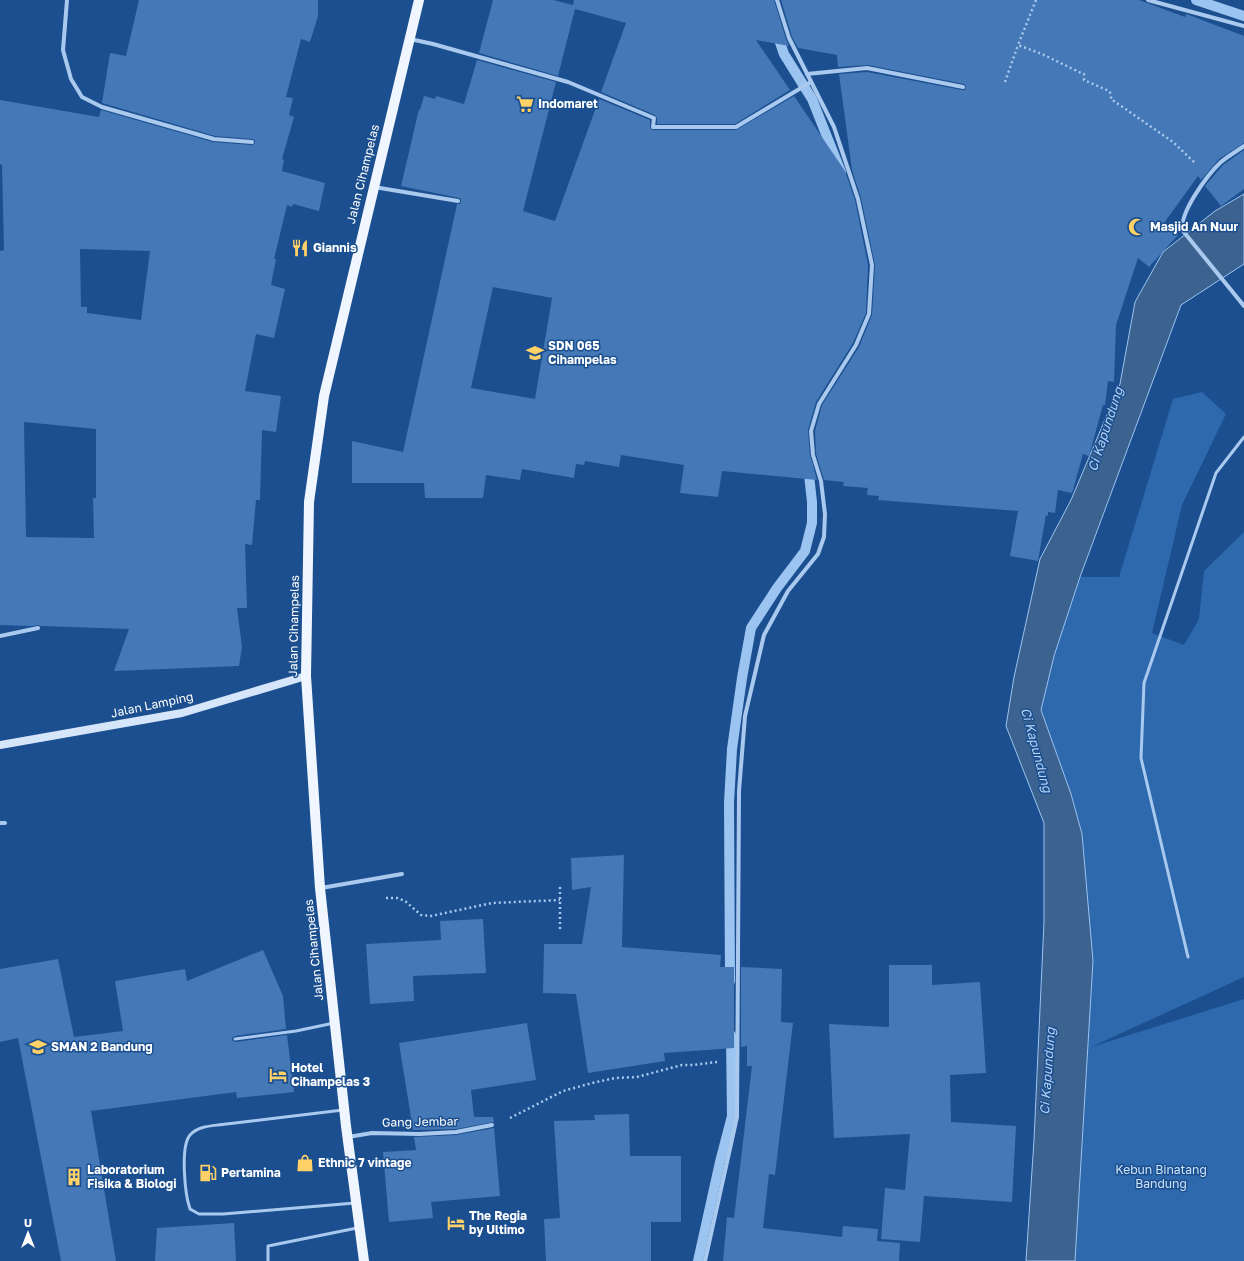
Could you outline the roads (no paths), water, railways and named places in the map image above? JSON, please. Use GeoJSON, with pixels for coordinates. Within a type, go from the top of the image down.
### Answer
{"type":"FeatureCollection","features":[{"type":"Feature","properties":{"kind":"main road","name":"Jalan Cihampelas"},"geometry":{"type":"LineString","coordinates":[[364,1261],[344,1109],[320,888],[306,676],[310,494],[324,396],[419,0]]}},
{"type":"Feature","properties":{"kind":"main road","name":"Jalan Lamping"},"geometry":{"type":"LineString","coordinates":[[0,745],[182,713],[306,676]]}},
{"type":"Feature","properties":{"kind":"street"},"geometry":{"type":"LineString","coordinates":[[67,0],[63,50],[71,79],[82,97],[102,107],[214,139],[252,142]]}},
{"type":"Feature","properties":{"kind":"street"},"geometry":{"type":"LineString","coordinates":[[705,1261],[737,1117],[739,791],[745,716],[764,635],[788,591],[818,554],[824,537],[825,514],[821,481],[813,455],[811,431],[819,404],[856,345],[869,314],[872,265],[858,199],[834,127],[789,38],[776,0]]}},
{"type":"Feature","properties":{"kind":"street"},"geometry":{"type":"LineString","coordinates":[[1148,0],[1244,24]]}},
{"type":"Feature","properties":{"kind":"street"},"geometry":{"type":"LineString","coordinates":[[409,39],[568,82],[654,118],[653,127],[736,127],[811,82]]}},
{"type":"Feature","properties":{"kind":"street"},"geometry":{"type":"LineString","coordinates":[[807,74],[867,68],[963,87]]}},
{"type":"Feature","properties":{"kind":"street"},"geometry":{"type":"LineString","coordinates":[[1244,146],[1221,163],[1192,198],[1182,226],[1183,231],[1244,306]]}},
{"type":"Feature","properties":{"kind":"street"},"geometry":{"type":"LineString","coordinates":[[373,187],[458,201]]}},
{"type":"Feature","properties":{"kind":"street"},"geometry":{"type":"LineString","coordinates":[[0,636],[38,628]]}},
{"type":"Feature","properties":{"kind":"street"},"geometry":{"type":"LineString","coordinates":[[320,888],[402,874]]}},
{"type":"Feature","properties":{"kind":"street","name":"Gang Jembar"},"geometry":{"type":"LineString","coordinates":[[348,1137],[372,1133],[419,1134],[456,1132],[492,1125]]}},
{"type":"Feature","properties":{"kind":"lane"},"geometry":{"type":"LineString","coordinates":[[1188,957],[1141,758],[1144,683],[1216,473],[1244,437]]}},
{"type":"Feature","properties":{"kind":"lane"},"geometry":{"type":"LineString","coordinates":[[235,1040],[296,1031],[334,1023]]}},
{"type":"Feature","properties":{"kind":"lane"},"geometry":{"type":"LineString","coordinates":[[344,1109],[218,1125],[205,1127],[196,1131],[187,1139],[184,1151],[186,1198],[190,1209],[199,1214],[223,1214],[356,1203]]}},
{"type":"Feature","properties":{"kind":"lane"},"geometry":{"type":"LineString","coordinates":[[268,1261],[268,1246],[360,1228]]}},
{"type":"Feature","properties":{"kind":"water","name":"Ci Kapundung"},"geometry":{"type":"Polygon","coordinates":[[[1244,194],[1244,264],[1181,305],[1080,577],[1054,656],[1041,710],[1071,794],[1082,834],[1093,961],[1075,1261],[1026,1261],[1034,1140],[1044,922],[1044,823],[1006,726],[1014,677],[1040,559],[1071,500],[1120,384],[1135,302],[1163,252],[1215,211],[1244,194]]]}},
{"type":"Feature","properties":{"kind":"waterway"},"geometry":{"type":"LineString","coordinates":[[1196,0],[1244,16]]}},
{"type":"Feature","properties":{"kind":"waterway"},"geometry":{"type":"LineString","coordinates":[[776,31],[784,54],[812,99],[841,172]]}},
{"type":"Feature","properties":{"kind":"waterway"},"geometry":{"type":"LineString","coordinates":[[730,981],[729,803],[732,749],[742,678],[751,628],[777,588],[805,551],[812,523],[812,502],[808,466]]}},
{"type":"Feature","properties":{"kind":"waterway"},"geometry":{"type":"LineString","coordinates":[[698,1261],[732,1116],[731,1035]]}},
{"type":"Feature","properties":{"kind":"place","name":"Indomaret"},"geometry":{"type":"Point","coordinates":[525,104]}},
{"type":"Feature","properties":{"kind":"place","name":"Masjid An Nuur"},"geometry":{"type":"Point","coordinates":[1137,227]}},
{"type":"Feature","properties":{"kind":"place","name":"Giannis"},"geometry":{"type":"Point","coordinates":[300,248]}},
{"type":"Feature","properties":{"kind":"place","name":"SDN 065 Cihampelas"},"geometry":{"type":"Point","coordinates":[535,353]}},
{"type":"Feature","properties":{"kind":"place","name":"SMAN 2 Bandung"},"geometry":{"type":"Point","coordinates":[38,1047]}},
{"type":"Feature","properties":{"kind":"place","name":"Hotel Cihampelas 3"},"geometry":{"type":"Point","coordinates":[278,1075]}},
{"type":"Feature","properties":{"kind":"place","name":"Ethnic 7 vintage"},"geometry":{"type":"Point","coordinates":[305,1163]}},
{"type":"Feature","properties":{"kind":"place","name":"Pertamina"},"geometry":{"type":"Point","coordinates":[208,1173]}},
{"type":"Feature","properties":{"kind":"place","name":"Laboratorium Fisika & Biologi"},"geometry":{"type":"Point","coordinates":[74,1177]}},
{"type":"Feature","properties":{"kind":"place","name":"The Regia by Ultimo"},"geometry":{"type":"Point","coordinates":[456,1223]}},
{"type":"Feature","properties":{"kind":"park label","name":"Kebun Binatang Bandung"},"geometry":{"type":"Point","coordinates":[1161,1177]}}]}
